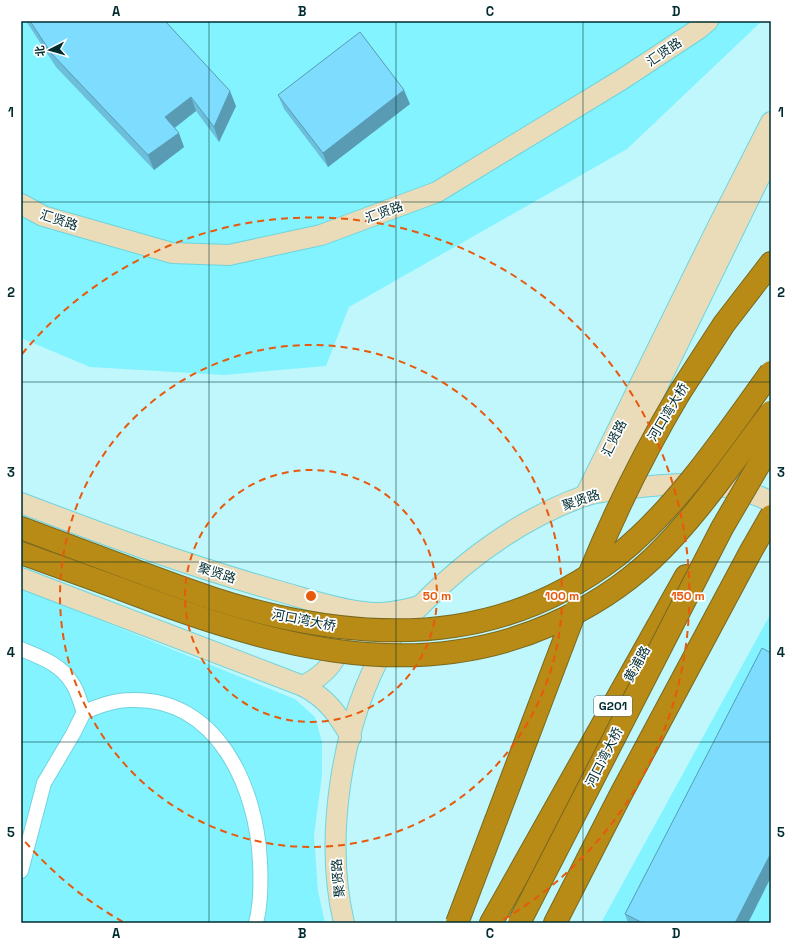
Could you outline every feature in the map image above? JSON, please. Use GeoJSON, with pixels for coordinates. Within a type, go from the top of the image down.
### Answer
{"type":"FeatureCollection","features":[{"type":"Feature","properties":{"kind":"highway","name":"河口湾大桥"},"geometry":{"type":"LineString","coordinates":[[457,923],[562,643],[621,499],[651,440],[680,392],[724,324],[771,263]]}},
{"type":"Feature","properties":{"kind":"highway","name":"河口湾大桥"},"geometry":{"type":"LineString","coordinates":[[21,528],[128,568],[242,607],[276,616],[344,628],[389,632],[460,626],[490,619],[524,608],[557,594],[591,574],[619,554],[648,527],[678,495],[771,372]]}},
{"type":"Feature","properties":{"kind":"highway","name":"河口湾大桥"},"geometry":{"type":"LineString","coordinates":[[21,553],[236,629],[310,648],[343,653],[407,656],[472,649],[505,642],[538,630],[573,614],[616,588],[651,560],[698,508],[771,412]]}},
{"type":"Feature","properties":{"kind":"highway","name":"黄浦路"},"geometry":{"type":"LineString","coordinates":[[491,923],[771,426]]}},
{"type":"Feature","properties":{"kind":"highway","name":"河口湾大桥"},"geometry":{"type":"LineString","coordinates":[[518,923],[722,528],[771,444]]}},
{"type":"Feature","properties":{"kind":"highway"},"geometry":{"type":"LineString","coordinates":[[555,923],[624,787],[771,516]]}},
{"type":"Feature","properties":{"kind":"main road","name":"汇贤路"},"geometry":{"type":"LineString","coordinates":[[21,204],[43,216],[172,253],[230,255],[321,235],[436,192],[622,80],[708,21]]}},
{"type":"Feature","properties":{"kind":"main road","name":"汇贤路"},"geometry":{"type":"LineString","coordinates":[[585,496],[720,221],[771,122]]}},
{"type":"Feature","properties":{"kind":"main road","name":"汇贤路"},"geometry":{"type":"LineString","coordinates":[[606,491],[771,154]]}},
{"type":"Feature","properties":{"kind":"main road","name":"聚贤路"},"geometry":{"type":"LineString","coordinates":[[344,923],[336,865],[336,821],[342,775],[351,737],[364,691],[384,649],[401,625],[420,606],[449,578],[496,542],[546,513],[585,496],[606,491],[642,486],[682,484],[735,488],[758,495],[771,502]]}},
{"type":"Feature","properties":{"kind":"main road","name":"聚贤路"},"geometry":{"type":"LineString","coordinates":[[21,503],[144,549],[239,580],[341,609],[384,613],[400,612],[420,606]]}},
{"type":"Feature","properties":{"kind":"main road"},"geometry":{"type":"LineString","coordinates":[[21,578],[303,686],[319,695],[334,710],[351,737]]}},
{"type":"Feature","properties":{"kind":"main road"},"geometry":{"type":"LineString","coordinates":[[303,686],[319,678],[331,665],[339,648],[343,631],[341,609]]}},
{"type":"Feature","properties":{"kind":"street"},"geometry":{"type":"LineString","coordinates":[[21,649],[49,661],[62,670],[73,683],[84,712]]}},
{"type":"Feature","properties":{"kind":"street"},"geometry":{"type":"LineString","coordinates":[[21,871],[44,783],[74,734],[84,712],[106,703],[130,700],[151,700],[173,706],[195,718],[216,738],[236,768],[250,800],[259,838],[261,878],[256,923]]}},
{"type":"Feature","properties":{"kind":"shaded area"},"geometry":{"type":"Polygon","coordinates":[[[21,21],[762,21],[627,149],[349,307],[326,366],[224,375],[90,367],[21,338],[21,21]]]}},
{"type":"Feature","properties":{"kind":"shaded area"},"geometry":{"type":"Polygon","coordinates":[[[21,588],[295,699],[315,717],[322,742],[322,775],[314,836],[318,891],[325,923],[21,923],[21,588]]]}},
{"type":"Feature","properties":{"kind":"shaded area"},"geometry":{"type":"Polygon","coordinates":[[[771,613],[771,923],[601,923],[771,613]]]}},
{"type":"Feature","properties":{"kind":"building"},"geometry":{"type":"Polygon","coordinates":[[[30,21],[165,21],[230,91],[214,127],[191,97],[165,117],[179,133],[148,155],[51,53],[30,21]]]}},
{"type":"Feature","properties":{"kind":"building"},"geometry":{"type":"Polygon","coordinates":[[[360,32],[404,90],[323,153],[278,95],[360,32]]]}},
{"type":"Feature","properties":{"kind":"building"},"geometry":{"type":"Polygon","coordinates":[[[762,648],[771,653],[771,853],[735,923],[643,923],[625,914],[762,648]]]}}]}
